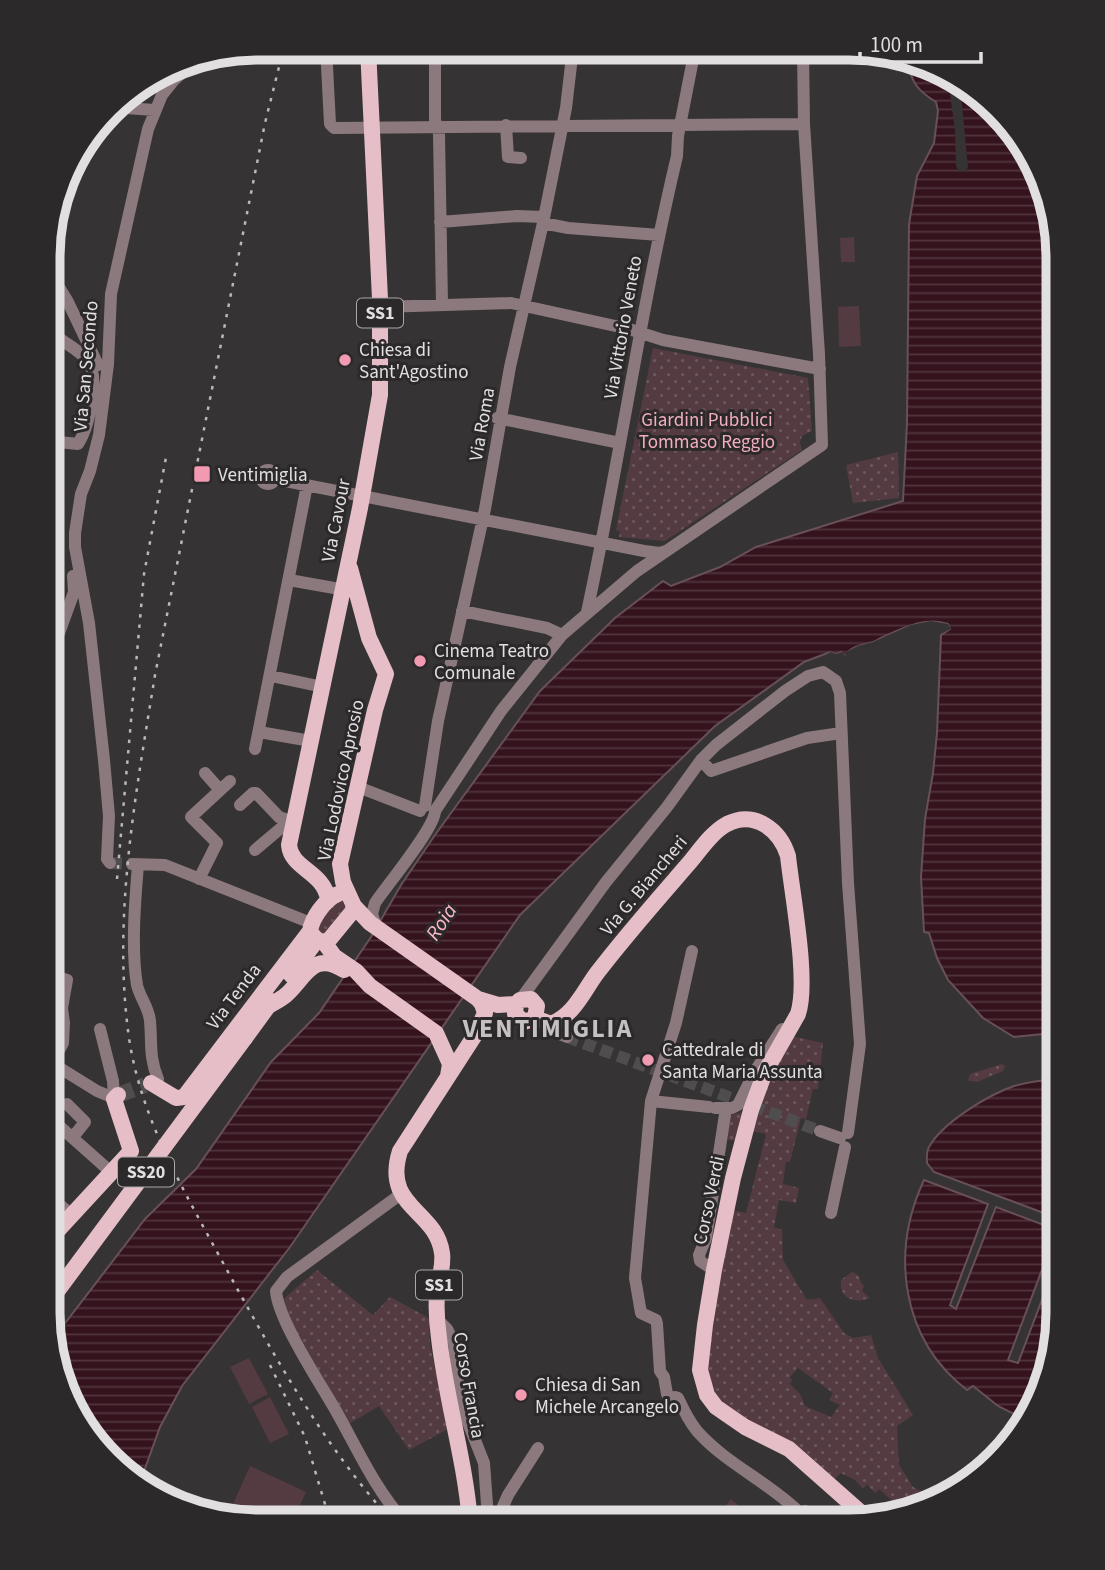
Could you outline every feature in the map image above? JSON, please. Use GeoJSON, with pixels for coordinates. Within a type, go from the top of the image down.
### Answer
{"type":"FeatureCollection","features":[{"type":"Feature","properties":{"kind":"main road","name":"SS1"},"geometry":{"type":"LineString","coordinates":[[369,60],[373,129]]}},
{"type":"Feature","properties":{"kind":"main road","name":"Via Cavour"},"geometry":{"type":"LineString","coordinates":[[328,899],[326,888],[318,878],[292,858],[289,845],[323,687],[350,592],[348,562],[380,395],[380,307],[373,129]]}},
{"type":"Feature","properties":{"kind":"main road","name":"Via Lodovico Aprosio"},"geometry":{"type":"LineString","coordinates":[[350,592],[386,674],[340,864],[351,901]]}},
{"type":"Feature","properties":{"kind":"main road","name":"Via G. Biancheri"},"geometry":{"type":"LineString","coordinates":[[543,1021],[569,1013],[594,976],[643,915],[719,829],[739,820],[751,819],[769,827]]}},
{"type":"Feature","properties":{"kind":"main road","name":"Corso Verdi"},"geometry":{"type":"LineString","coordinates":[[769,827],[785,845],[788,856],[801,972],[801,1004],[765,1073],[751,1110],[733,1178],[714,1270],[700,1362],[707,1395],[724,1414],[789,1450],[857,1510]]}},
{"type":"Feature","properties":{"kind":"main road"},"geometry":{"type":"LineString","coordinates":[[318,878],[328,878],[340,864]]}},
{"type":"Feature","properties":{"kind":"main road"},"geometry":{"type":"LineString","coordinates":[[318,937],[328,899],[337,894],[351,901],[372,921],[473,996],[484,1010],[484,1017],[475,1035],[400,1150],[396,1164],[396,1181],[401,1194]]}},
{"type":"Feature","properties":{"kind":"main road"},"geometry":{"type":"LineString","coordinates":[[318,937],[340,929],[352,912],[351,901]]}},
{"type":"Feature","properties":{"kind":"main road"},"geometry":{"type":"LineString","coordinates":[[318,937],[370,986],[449,1045],[448,1076]]}},
{"type":"Feature","properties":{"kind":"main road","name":"Via Tenda"},"geometry":{"type":"LineString","coordinates":[[152,1082],[180,1099],[318,937]]}},
{"type":"Feature","properties":{"kind":"main road","name":"SS20"},"geometry":{"type":"LineString","coordinates":[[60,1288],[318,937]]}},
{"type":"Feature","properties":{"kind":"main road"},"geometry":{"type":"LineString","coordinates":[[267,1007],[284,996],[310,968],[324,964],[341,967],[370,986]]}},
{"type":"Feature","properties":{"kind":"main road"},"geometry":{"type":"LineString","coordinates":[[473,996],[507,1006],[517,1006]]}},
{"type":"Feature","properties":{"kind":"main road"},"geometry":{"type":"LineString","coordinates":[[484,1017],[517,1006]]}},
{"type":"Feature","properties":{"kind":"main road"},"geometry":{"type":"LineString","coordinates":[[517,1006],[524,1022],[543,1021]]}},
{"type":"Feature","properties":{"kind":"main road"},"geometry":{"type":"LineString","coordinates":[[449,1045],[475,1035]]}},
{"type":"Feature","properties":{"kind":"main road"},"geometry":{"type":"LineString","coordinates":[[60,1229],[131,1151],[116,1096]]}},
{"type":"Feature","properties":{"kind":"main road","name":"Corso Francia"},"geometry":{"type":"LineString","coordinates":[[401,1194],[433,1231],[442,1253],[437,1294],[438,1320],[444,1374],[468,1491],[469,1510]]}},
{"type":"Feature","properties":{"kind":"street"},"geometry":{"type":"LineString","coordinates":[[327,60],[330,124],[334,128],[804,124]]}},
{"type":"Feature","properties":{"kind":"street"},"geometry":{"type":"LineString","coordinates":[[435,60],[442,304]]}},
{"type":"Feature","properties":{"kind":"street","name":"Via Roma"},"geometry":{"type":"LineString","coordinates":[[375,903],[411,852],[427,813],[438,721],[483,519],[499,418],[544,220],[573,60]]}},
{"type":"Feature","properties":{"kind":"street","name":"Via Vittorio Veneto"},"geometry":{"type":"LineString","coordinates":[[587,612],[659,235],[677,156],[693,60]]}},
{"type":"Feature","properties":{"kind":"street"},"geometry":{"type":"LineString","coordinates":[[358,787],[427,813],[501,711],[562,635],[637,571],[819,449],[823,441],[804,124],[803,60]]}},
{"type":"Feature","properties":{"kind":"street","name":"Via San Secondo"},"geometry":{"type":"LineString","coordinates":[[110,863],[106,853],[109,816],[89,623],[75,547],[80,494],[96,451],[100,383],[111,294],[148,129],[162,94],[178,76]]}},
{"type":"Feature","properties":{"kind":"street"},"geometry":{"type":"LineString","coordinates":[[127,108],[154,110]]}},
{"type":"Feature","properties":{"kind":"street"},"geometry":{"type":"LineString","coordinates":[[506,125],[508,157],[520,158]]}},
{"type":"Feature","properties":{"kind":"street"},"geometry":{"type":"LineString","coordinates":[[440,222],[517,216],[544,220],[568,228],[659,235]]}},
{"type":"Feature","properties":{"kind":"street"},"geometry":{"type":"LineString","coordinates":[[60,289],[99,366],[100,383],[78,444],[60,442]]}},
{"type":"Feature","properties":{"kind":"street"},"geometry":{"type":"LineString","coordinates":[[380,307],[511,303],[663,340],[820,369]]}},
{"type":"Feature","properties":{"kind":"street"},"geometry":{"type":"LineString","coordinates":[[60,337],[87,359],[100,383]]}},
{"type":"Feature","properties":{"kind":"street"},"geometry":{"type":"LineString","coordinates":[[499,418],[620,443]]}},
{"type":"Feature","properties":{"kind":"street"},"geometry":{"type":"LineString","coordinates":[[275,479],[635,549],[660,553],[668,551]]}},
{"type":"Feature","properties":{"kind":"street"},"geometry":{"type":"LineString","coordinates":[[255,749],[307,485]]}},
{"type":"Feature","properties":{"kind":"street"},"geometry":{"type":"LineString","coordinates":[[60,630],[74,592],[71,558],[75,547]]}},
{"type":"Feature","properties":{"kind":"street"},"geometry":{"type":"LineString","coordinates":[[635,549],[640,558],[637,571]]}},
{"type":"Feature","properties":{"kind":"street"},"geometry":{"type":"LineString","coordinates":[[290,575],[350,592]]}},
{"type":"Feature","properties":{"kind":"street"},"geometry":{"type":"LineString","coordinates":[[462,611],[552,629],[562,635]]}},
{"type":"Feature","properties":{"kind":"street"},"geometry":{"type":"LineString","coordinates":[[517,1006],[604,885],[701,760],[785,691],[818,672],[831,675],[840,694],[849,895],[860,1044],[831,1213]]}},
{"type":"Feature","properties":{"kind":"street"},"geometry":{"type":"LineString","coordinates":[[271,676],[323,687]]}},
{"type":"Feature","properties":{"kind":"street"},"geometry":{"type":"LineString","coordinates":[[259,732],[311,741]]}},
{"type":"Feature","properties":{"kind":"street"},"geometry":{"type":"LineString","coordinates":[[701,760],[711,771],[802,739],[841,733]]}},
{"type":"Feature","properties":{"kind":"street"},"geometry":{"type":"LineString","coordinates":[[205,773],[220,790]]}},
{"type":"Feature","properties":{"kind":"street"},"geometry":{"type":"LineString","coordinates":[[198,879],[217,843],[191,817],[230,781]]}},
{"type":"Feature","properties":{"kind":"street"},"geometry":{"type":"LineString","coordinates":[[240,805],[256,793],[279,817],[293,825]]}},
{"type":"Feature","properties":{"kind":"street"},"geometry":{"type":"LineString","coordinates":[[256,850],[281,828],[293,825]]}},
{"type":"Feature","properties":{"kind":"street"},"geometry":{"type":"LineString","coordinates":[[152,1082],[150,1019],[136,977],[135,865],[166,862],[318,937]]}},
{"type":"Feature","properties":{"kind":"street"},"geometry":{"type":"LineString","coordinates":[[351,901],[363,906],[375,903],[372,921]]}},
{"type":"Feature","properties":{"kind":"street"},"geometry":{"type":"LineString","coordinates":[[692,951],[676,1023],[651,1101],[635,1278],[638,1306],[641,1313],[656,1320],[660,1371],[667,1394],[674,1397],[695,1428],[710,1444],[774,1490],[794,1510]]}},
{"type":"Feature","properties":{"kind":"street"},"geometry":{"type":"LineString","coordinates":[[60,980],[66,980],[62,1008],[63,1043],[60,1048]]}},
{"type":"Feature","properties":{"kind":"street"},"geometry":{"type":"LineString","coordinates":[[543,1021],[557,1033],[567,1037]]}},
{"type":"Feature","properties":{"kind":"street"},"geometry":{"type":"LineString","coordinates":[[651,1101],[716,1108],[738,1105],[772,1043],[781,1030],[789,1028]]}},
{"type":"Feature","properties":{"kind":"street"},"geometry":{"type":"LineString","coordinates":[[60,1068],[97,1091],[116,1096],[100,1029]]}},
{"type":"Feature","properties":{"kind":"street"},"geometry":{"type":"LineString","coordinates":[[67,1104],[85,1122],[73,1137]]}},
{"type":"Feature","properties":{"kind":"street"},"geometry":{"type":"LineString","coordinates":[[714,1270],[700,1261],[699,1255],[706,1238],[716,1108]]}},
{"type":"Feature","properties":{"kind":"street"},"geometry":{"type":"LineString","coordinates":[[60,1126],[112,1173]]}},
{"type":"Feature","properties":{"kind":"street"},"geometry":{"type":"LineString","coordinates":[[820,1131],[844,1139]]}},
{"type":"Feature","properties":{"kind":"street"},"geometry":{"type":"LineString","coordinates":[[394,1510],[370,1474],[302,1352],[282,1313],[276,1291],[287,1276],[401,1194]]}},
{"type":"Feature","properties":{"kind":"street"},"geometry":{"type":"LineString","coordinates":[[60,1205],[73,1216]]}},
{"type":"Feature","properties":{"kind":"street"},"geometry":{"type":"LineString","coordinates":[[438,1320],[447,1329],[454,1343],[460,1402],[484,1463],[487,1510]]}},
{"type":"Feature","properties":{"kind":"street"},"geometry":{"type":"LineString","coordinates":[[501,1510],[538,1448]]}},
{"type":"Feature","properties":{"kind":"green space"},"geometry":{"type":"Polygon","coordinates":[[[854,237],[855,262],[841,262],[840,238],[854,237]]]}},
{"type":"Feature","properties":{"kind":"green space"},"geometry":{"type":"Polygon","coordinates":[[[859,306],[861,346],[839,347],[838,307],[859,306]]]}},
{"type":"Feature","properties":{"kind":"green space","name":"Giardini Pubblici Tommaso Reggio"},"geometry":{"type":"Polygon","coordinates":[[[653,348],[808,378],[812,431],[802,436],[802,450],[665,541],[619,537],[620,531],[616,530],[653,348]]]}},
{"type":"Feature","properties":{"kind":"green space"},"geometry":{"type":"Polygon","coordinates":[[[898,452],[899,498],[853,503],[846,465],[898,452]]]}},
{"type":"Feature","properties":{"kind":"green space"},"geometry":{"type":"Polygon","coordinates":[[[343,898],[349,907],[329,933],[322,934],[316,929],[323,913],[343,898]]]}},
{"type":"Feature","properties":{"kind":"green space"},"geometry":{"type":"Polygon","coordinates":[[[791,1036],[823,1043],[818,1089],[813,1089],[806,1119],[801,1118],[790,1162],[786,1162],[783,1184],[799,1188],[796,1203],[779,1200],[774,1227],[782,1230],[783,1260],[807,1300],[820,1298],[844,1333],[853,1338],[871,1335],[878,1358],[913,1415],[897,1426],[899,1465],[913,1487],[927,1494],[907,1501],[903,1498],[896,1505],[879,1489],[875,1493],[867,1484],[863,1489],[855,1480],[841,1473],[835,1479],[718,1400],[707,1374],[716,1299],[733,1210],[746,1213],[766,1134],[751,1131],[763,1089],[791,1036]],[[798,1368],[790,1377],[790,1384],[800,1394],[805,1406],[831,1417],[840,1405],[829,1400],[833,1393],[798,1368]]]}},
{"type":"Feature","properties":{"kind":"green space"},"geometry":{"type":"Polygon","coordinates":[[[1002,1064],[1005,1066],[1003,1071],[977,1082],[968,1080],[970,1074],[1002,1064]]]}},
{"type":"Feature","properties":{"kind":"green space"},"geometry":{"type":"Polygon","coordinates":[[[743,1112],[737,1141],[727,1140],[730,1115],[743,1112]]]}},
{"type":"Feature","properties":{"kind":"green space"},"geometry":{"type":"Polygon","coordinates":[[[317,1270],[373,1315],[390,1297],[429,1318],[430,1345],[448,1429],[409,1450],[379,1406],[349,1424],[280,1302],[317,1270]]]}},
{"type":"Feature","properties":{"kind":"green space"},"geometry":{"type":"Polygon","coordinates":[[[852,1272],[859,1276],[864,1286],[862,1291],[870,1298],[853,1300],[842,1292],[841,1280],[852,1272]]]}},
{"type":"Feature","properties":{"kind":"green space"},"geometry":{"type":"Polygon","coordinates":[[[249,1358],[268,1394],[249,1404],[230,1367],[249,1358]]]}},
{"type":"Feature","properties":{"kind":"green space"},"geometry":{"type":"Polygon","coordinates":[[[270,1397],[289,1434],[270,1443],[252,1407],[270,1397]]]}},
{"type":"Feature","properties":{"kind":"green space"},"geometry":{"type":"Polygon","coordinates":[[[250,1466],[306,1492],[298,1510],[245,1510],[233,1504],[250,1466]]]}},
{"type":"Feature","properties":{"kind":"green space"},"geometry":{"type":"Polygon","coordinates":[[[731,1499],[744,1510],[722,1510],[731,1499]]]}},
{"type":"Feature","properties":{"kind":"water","name":"Roia"},"geometry":{"type":"Polygon","coordinates":[[[909,70],[947,86],[978,108],[997,127],[1025,169],[1035,193],[1044,231],[1045,1033],[1014,1037],[983,1018],[948,980],[929,933],[924,932],[921,877],[925,819],[937,733],[941,635],[950,629],[948,624],[931,621],[915,624],[853,648],[845,656],[841,652],[830,652],[804,662],[715,726],[520,915],[290,1247],[182,1386],[160,1427],[143,1474],[108,1443],[80,1401],[63,1352],[60,1329],[145,1219],[196,1169],[271,1062],[319,1013],[435,835],[540,691],[615,618],[663,581],[671,586],[720,567],[756,547],[903,501],[907,423],[909,224],[917,176],[934,143],[938,111],[936,102],[917,86],[909,70]]]}},
{"type":"Feature","properties":{"kind":"water"},"geometry":{"type":"Polygon","coordinates":[[[1045,1080],[1045,1214],[934,1172],[927,1163],[928,1149],[944,1129],[992,1096],[1014,1086],[1045,1080]]]}},
{"type":"Feature","properties":{"kind":"water"},"geometry":{"type":"Polygon","coordinates":[[[924,1180],[988,1204],[950,1305],[956,1309],[996,1207],[1045,1226],[1045,1262],[1008,1360],[1018,1363],[1045,1292],[1042,1352],[1035,1377],[1017,1415],[998,1406],[973,1386],[967,1390],[945,1369],[928,1346],[915,1320],[905,1265],[913,1208],[924,1180]]]}},
{"type":"Feature","properties":{"kind":"pier"},"geometry":{"type":"Polygon","coordinates":[[[949,87],[961,95],[968,167],[966,171],[959,172],[956,166],[949,87]]]}},
{"type":"Feature","properties":{"kind":"pier"},"geometry":{"type":"Polygon","coordinates":[[[931,621],[948,624],[951,629],[938,635],[946,627],[931,624],[921,626],[860,649],[846,659],[840,656],[826,657],[830,652],[842,652],[845,656],[846,652],[858,646],[911,625],[931,621]]]}},
{"type":"Feature","properties":{"kind":"tunnel"},"geometry":{"type":"LineString","coordinates":[[110,863],[131,864]]}},
{"type":"Feature","properties":{"kind":"tunnel"},"geometry":{"type":"LineString","coordinates":[[567,1037],[820,1131]]}},
{"type":"Feature","properties":{"kind":"tunnel"},"geometry":{"type":"LineString","coordinates":[[118,1095],[145,1085]]}},
{"type":"Feature","properties":{"kind":"railway"},"geometry":{"type":"LineString","coordinates":[[281,60],[265,123],[155,675],[128,855],[123,947],[124,993],[135,1068],[143,1097],[165,1153],[207,1234],[300,1396],[343,1461],[383,1510]]}},
{"type":"Feature","properties":{"kind":"railway"},"geometry":{"type":"LineString","coordinates":[[117,879],[144,574],[167,452]]}},
{"type":"Feature","properties":{"kind":"railway"},"geometry":{"type":"LineString","coordinates":[[270,1365],[305,1437],[327,1510]]}},
{"type":"Feature","properties":{"kind":"place","name":"Chiesa di Sant'Agostino"},"geometry":{"type":"Point","coordinates":[345,360]}},
{"type":"Feature","properties":{"kind":"place","name":"Ventimiglia"},"geometry":{"type":"Point","coordinates":[202,474]}},
{"type":"Feature","properties":{"kind":"place","name":"Cinema Teatro Comunale"},"geometry":{"type":"Point","coordinates":[420,661]}},
{"type":"Feature","properties":{"kind":"place","name":"Cattedrale di Santa Maria Assunta"},"geometry":{"type":"Point","coordinates":[648,1060]}},
{"type":"Feature","properties":{"kind":"place","name":"Chiesa di San Michele Arcangelo"},"geometry":{"type":"Point","coordinates":[521,1395]}},
{"type":"Feature","properties":{"kind":"district","name":"VENTIMIGLIA"},"geometry":{"type":"Point","coordinates":[548,1028]}}]}
